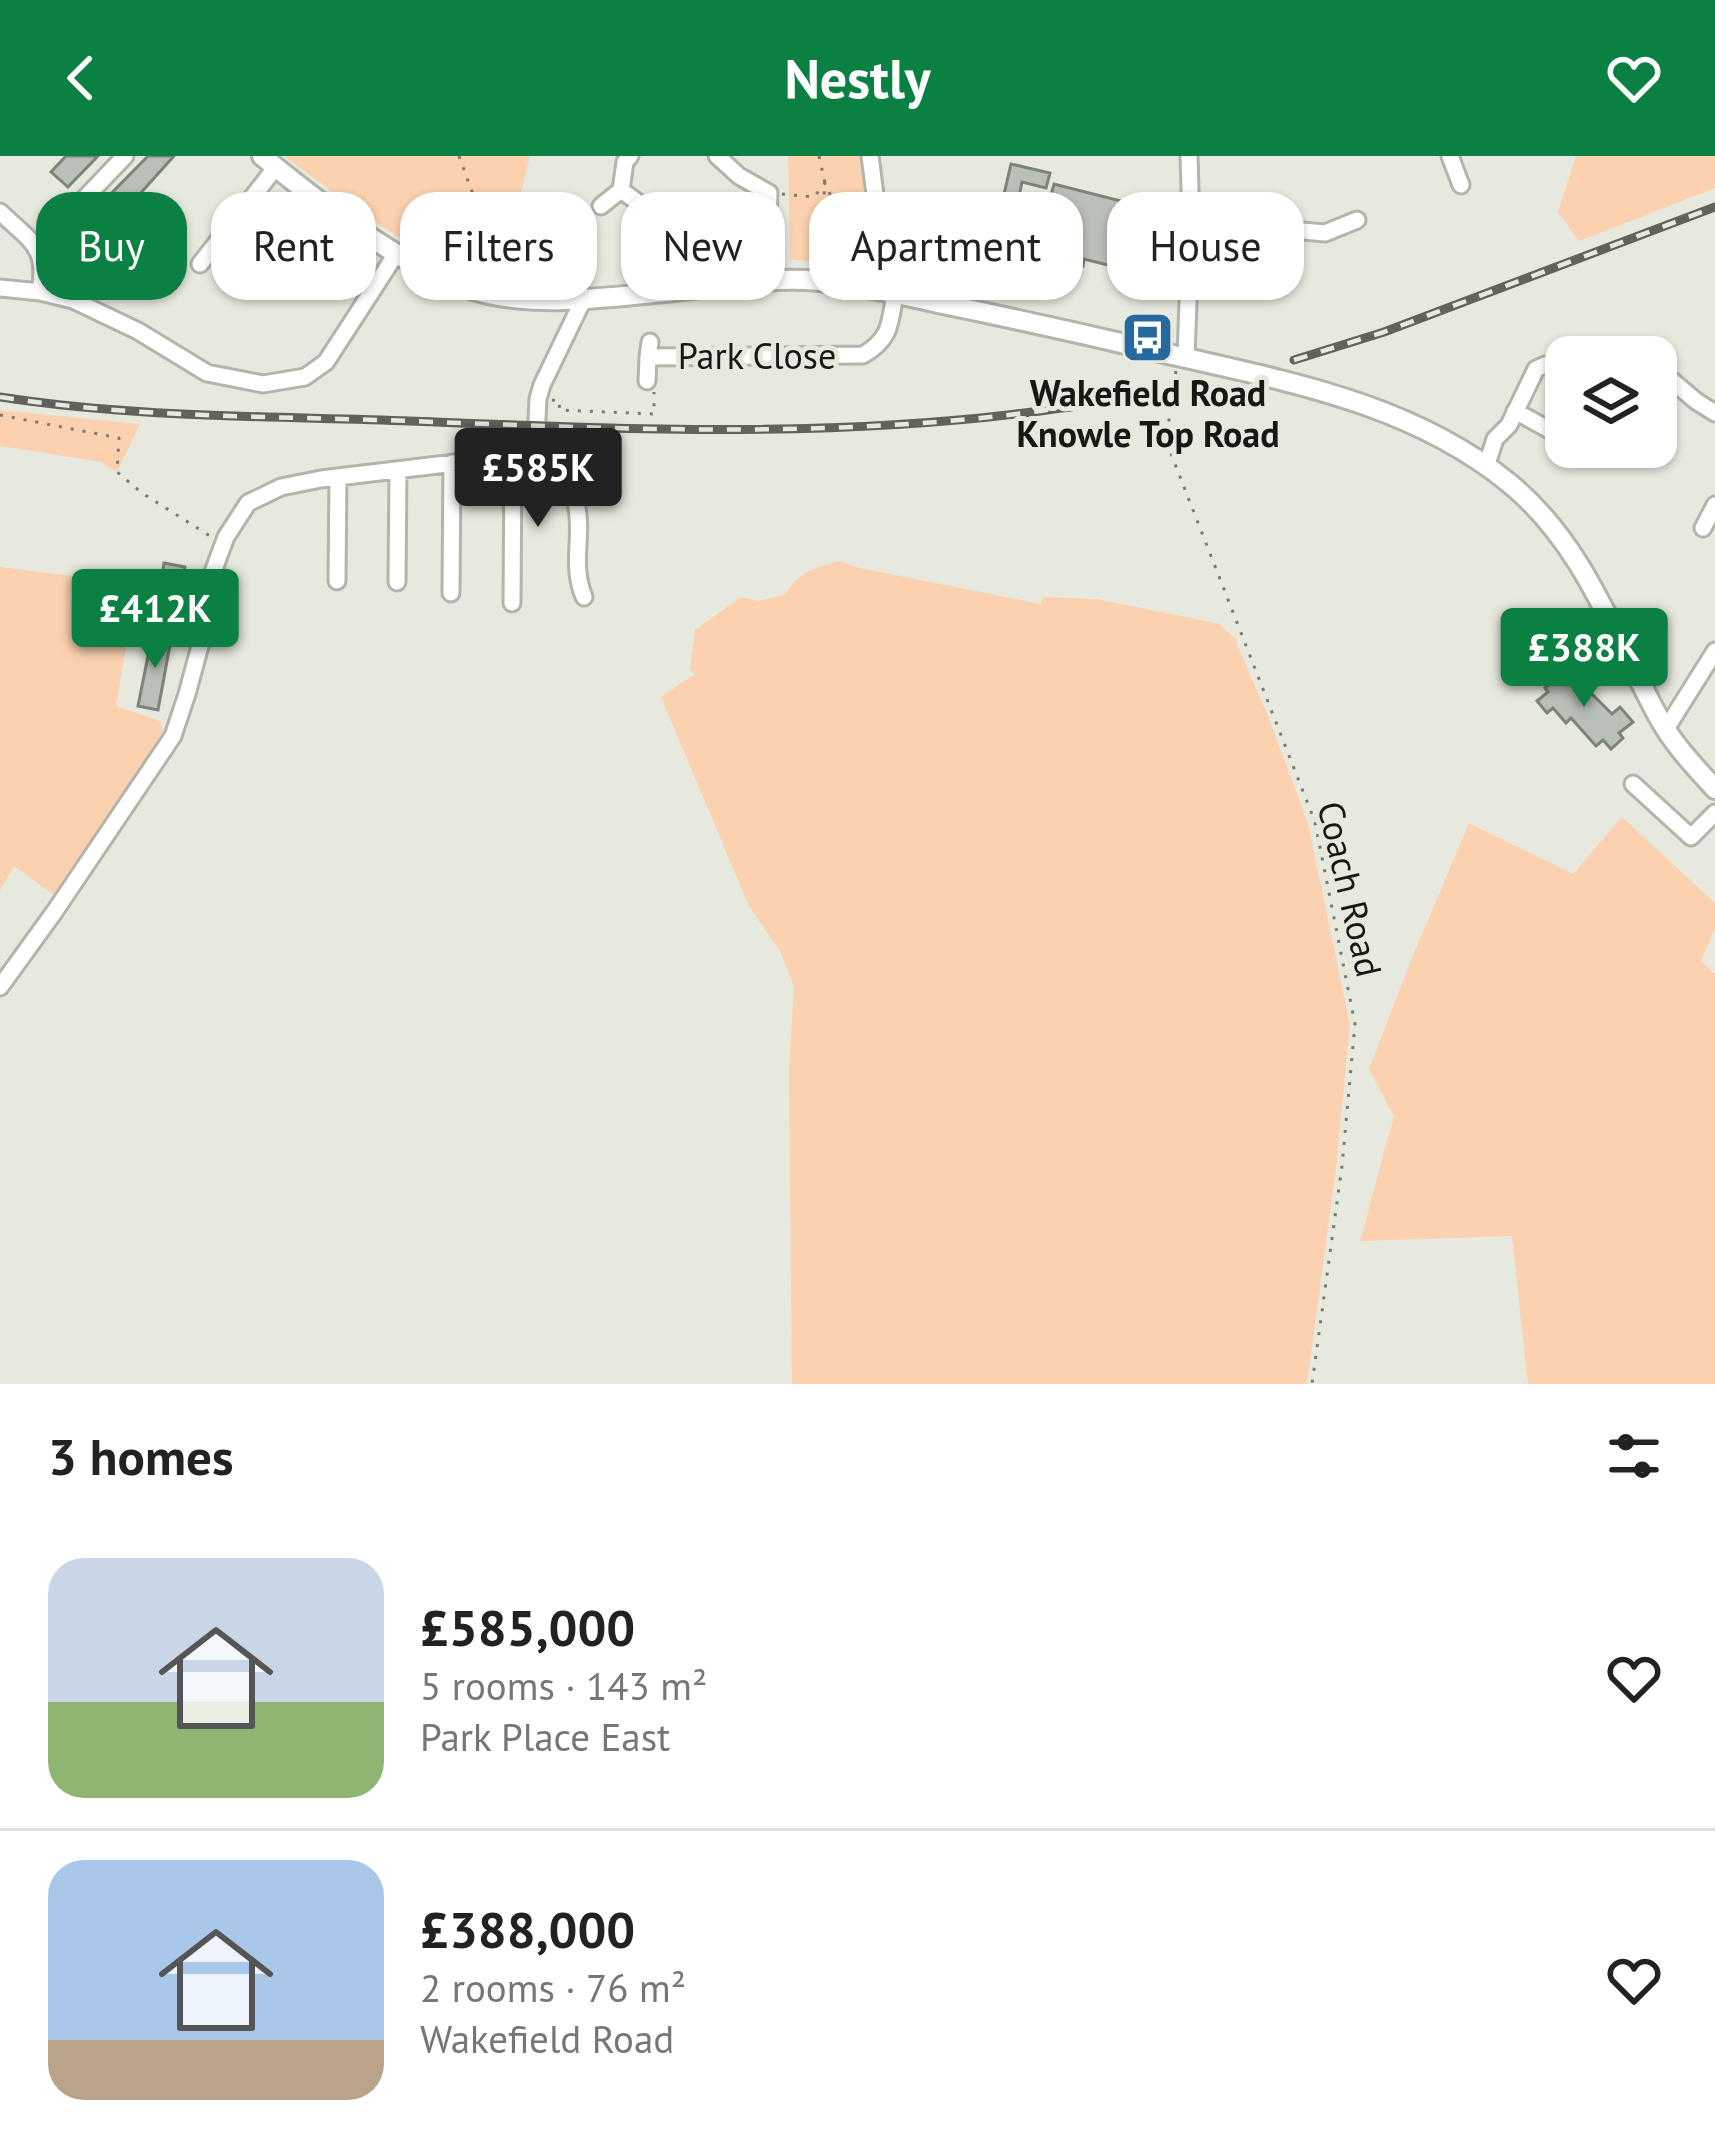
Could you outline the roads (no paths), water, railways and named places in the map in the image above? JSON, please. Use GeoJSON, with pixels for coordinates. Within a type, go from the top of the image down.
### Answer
{"type":"FeatureCollection","features":[{"type":"Feature","properties":{"kind":"main road"},"geometry":{"type":"LineString","coordinates":[[269,162],[400,256]]}},
{"type":"Feature","properties":{"kind":"main road"},"geometry":{"type":"LineString","coordinates":[[922,300],[1182,356],[1342,397],[1434,434],[1486,467],[1538,510],[1572,551],[1666,729],[1715,789]]}},
{"type":"Feature","properties":{"kind":"street"},"geometry":{"type":"LineString","coordinates":[[90,192],[124,156]]}},
{"type":"Feature","properties":{"kind":"street"},"geometry":{"type":"LineString","coordinates":[[601,206],[621,190],[630,156]]}},
{"type":"Feature","properties":{"kind":"street"},"geometry":{"type":"LineString","coordinates":[[717,156],[767,192]]}},
{"type":"Feature","properties":{"kind":"street","name":"Park Close"},"geometry":{"type":"LineString","coordinates":[[869,156],[874,192]]}},
{"type":"Feature","properties":{"kind":"street"},"geometry":{"type":"LineString","coordinates":[[1189,156],[1190,192]]}},
{"type":"Feature","properties":{"kind":"street"},"geometry":{"type":"LineString","coordinates":[[1450,156],[1461,185]]}},
{"type":"Feature","properties":{"kind":"street"},"geometry":{"type":"LineString","coordinates":[[200,264],[269,162]]}},
{"type":"Feature","properties":{"kind":"street"},"geometry":{"type":"LineString","coordinates":[[0,212],[36,246]]}},
{"type":"Feature","properties":{"kind":"street"},"geometry":{"type":"LineString","coordinates":[[1304,231],[1325,233],[1358,220]]}},
{"type":"Feature","properties":{"kind":"street"},"geometry":{"type":"LineString","coordinates":[[73,300],[138,331],[207,373],[263,384],[305,377],[326,362],[397,254]]}},
{"type":"Feature","properties":{"kind":"street"},"geometry":{"type":"LineString","coordinates":[[0,288],[36,292]]}},
{"type":"Feature","properties":{"kind":"street"},"geometry":{"type":"LineString","coordinates":[[583,300],[542,385],[536,439],[569,481],[578,507],[577,580],[584,597]]}},
{"type":"Feature","properties":{"kind":"street","name":"Park Close"},"geometry":{"type":"LineString","coordinates":[[647,381],[649,350],[863,355],[879,346],[889,329],[886,300]]}},
{"type":"Feature","properties":{"kind":"street"},"geometry":{"type":"LineString","coordinates":[[1182,356],[1186,300]]}},
{"type":"Feature","properties":{"kind":"street"},"geometry":{"type":"LineString","coordinates":[[1486,467],[1495,439],[1509,424],[1536,369],[1545,365]]}},
{"type":"Feature","properties":{"kind":"street"},"geometry":{"type":"LineString","coordinates":[[1677,385],[1715,413]]}},
{"type":"Feature","properties":{"kind":"street"},"geometry":{"type":"LineString","coordinates":[[1515,411],[1545,427]]}},
{"type":"Feature","properties":{"kind":"street"},"geometry":{"type":"LineString","coordinates":[[0,987],[172,736],[200,646],[204,596],[224,543],[248,503],[280,487],[513,456],[536,439]]}},
{"type":"Feature","properties":{"kind":"street"},"geometry":{"type":"LineString","coordinates":[[512,604],[513,456]]}},
{"type":"Feature","properties":{"kind":"street"},"geometry":{"type":"LineString","coordinates":[[451,593],[452,463]]}},
{"type":"Feature","properties":{"kind":"street"},"geometry":{"type":"LineString","coordinates":[[397,582],[398,470]]}},
{"type":"Feature","properties":{"kind":"street"},"geometry":{"type":"LineString","coordinates":[[337,581],[338,477]]}},
{"type":"Feature","properties":{"kind":"street"},"geometry":{"type":"LineString","coordinates":[[1703,528],[1715,505]]}},
{"type":"Feature","properties":{"kind":"street"},"geometry":{"type":"LineString","coordinates":[[1592,679],[1623,646]]}},
{"type":"Feature","properties":{"kind":"street"},"geometry":{"type":"LineString","coordinates":[[1666,729],[1715,651]]}},
{"type":"Feature","properties":{"kind":"street"},"geometry":{"type":"LineString","coordinates":[[1633,784],[1691,837],[1715,813]]}},
{"type":"Feature","properties":{"kind":"railway"},"geometry":{"type":"LineString","coordinates":[[1294,360],[1384,332],[1715,207]]}},
{"type":"Feature","properties":{"kind":"railway"},"geometry":{"type":"LineString","coordinates":[[0,397],[205,415],[725,430],[962,420],[1166,392]]}},
{"type":"Feature","properties":{"kind":"place","name":"Wakefield Road Knowle Top Road"},"geometry":{"type":"Point","coordinates":[1148,337]}}]}
